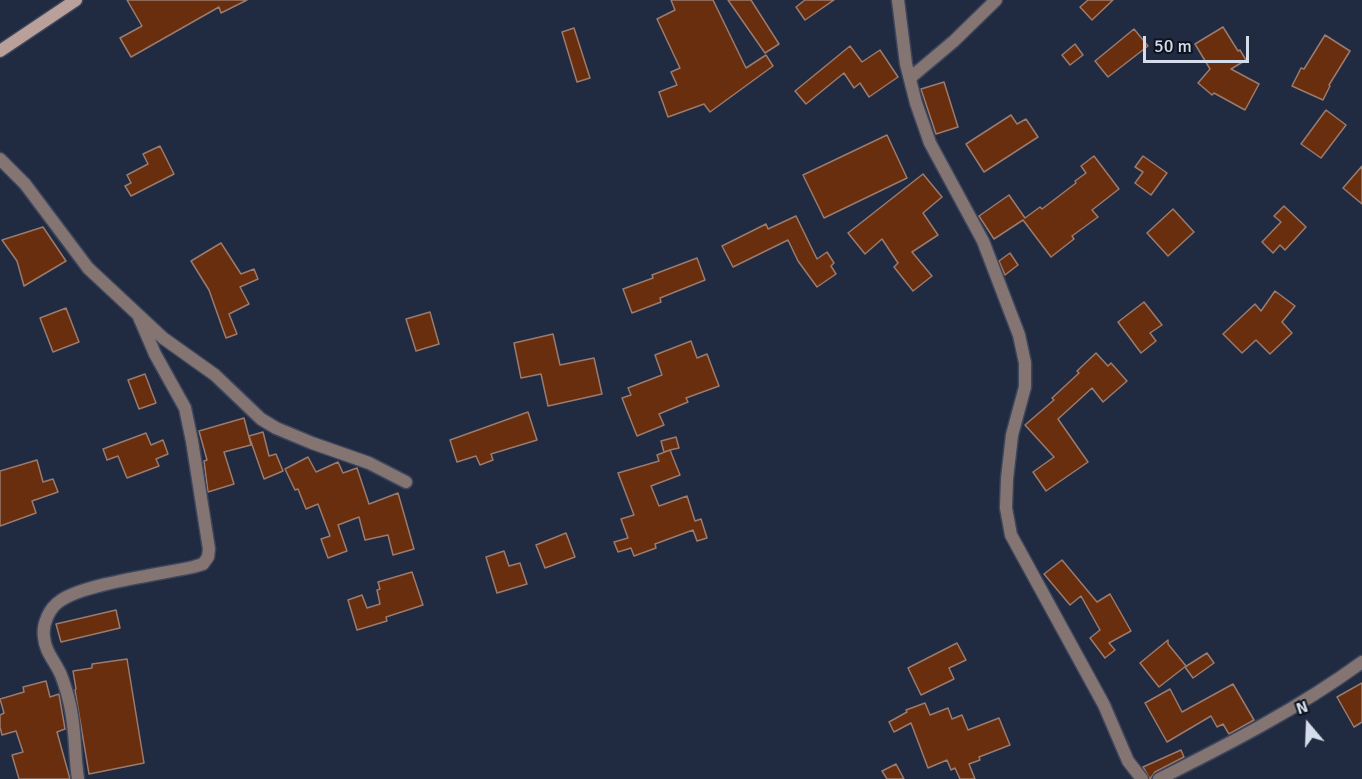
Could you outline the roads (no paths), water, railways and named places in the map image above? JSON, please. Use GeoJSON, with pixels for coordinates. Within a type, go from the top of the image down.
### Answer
{"type":"FeatureCollection","features":[{"type":"Feature","properties":{"kind":"main road"},"geometry":{"type":"LineString","coordinates":[[0,51],[76,0]]}},
{"type":"Feature","properties":{"kind":"street"},"geometry":{"type":"LineString","coordinates":[[898,0],[916,103],[930,143],[983,241],[1019,335],[1025,363],[1025,387],[1012,435],[1006,479],[1006,508],[1011,535],[1104,705],[1128,761],[1142,779]]}},
{"type":"Feature","properties":{"kind":"street"},"geometry":{"type":"LineString","coordinates":[[910,78],[954,41],[996,0]]}},
{"type":"Feature","properties":{"kind":"street"},"geometry":{"type":"LineString","coordinates":[[0,159],[25,184],[88,268],[163,338],[215,375],[261,419],[312,443],[369,463],[406,482]]}},
{"type":"Feature","properties":{"kind":"street"},"geometry":{"type":"LineString","coordinates":[[78,779],[70,703],[61,673],[49,655],[43,636],[47,617],[57,602],[69,595],[203,564],[209,549],[192,441],[184,408],[155,354],[139,317]]}},
{"type":"Feature","properties":{"kind":"street"},"geometry":{"type":"LineString","coordinates":[[1159,779],[1228,745],[1330,685],[1362,662]]}}]}
